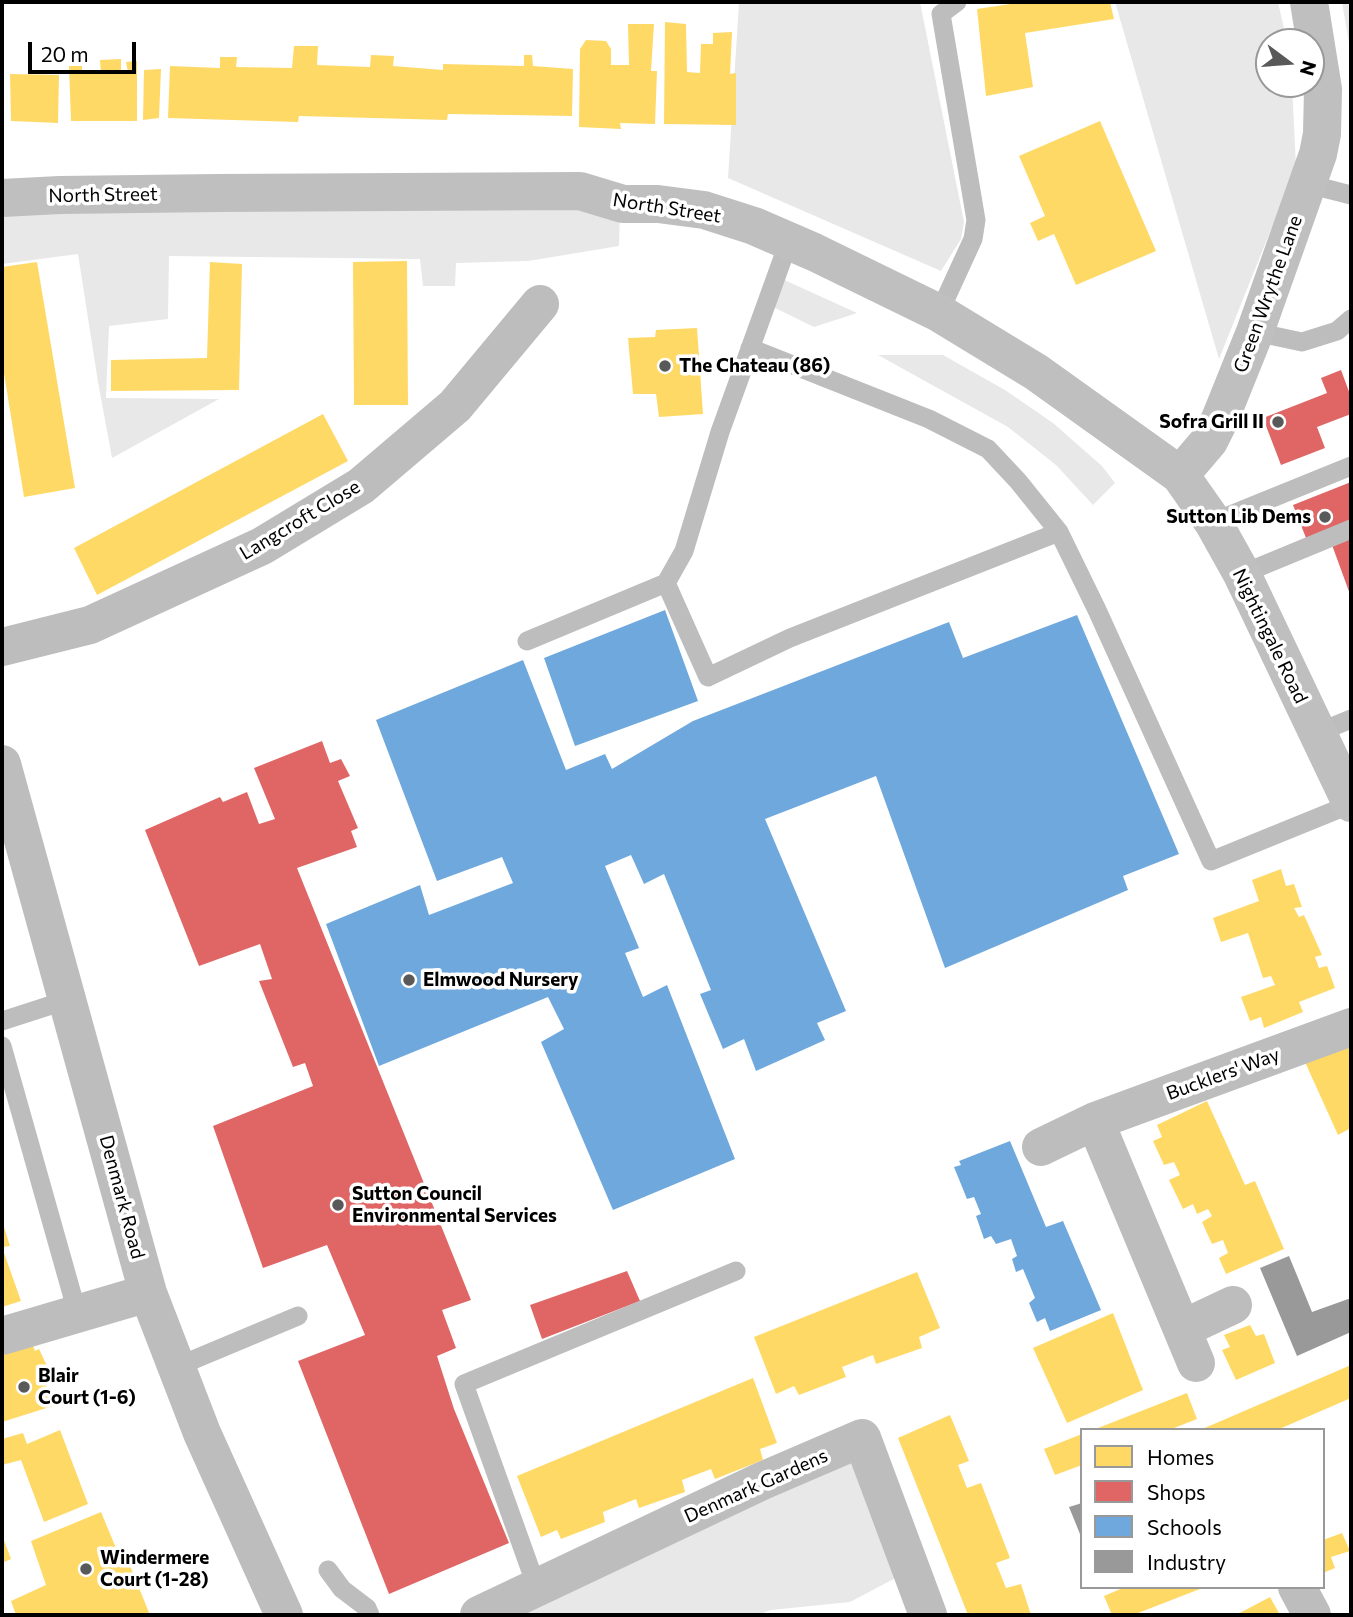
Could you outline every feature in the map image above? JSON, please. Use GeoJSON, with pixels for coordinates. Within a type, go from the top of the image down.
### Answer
{"type":"FeatureCollection","features":[{"type":"Feature","properties":{"kind":"main road","name":"Green Wrythe Lane"},"geometry":{"type":"LineString","coordinates":[[1180,475],[1209,440],[1220,419],[1255,332],[1308,184],[1337,125],[1323,89],[1309,2]]}},
{"type":"Feature","properties":{"kind":"main road","name":"North Street"},"geometry":{"type":"LineString","coordinates":[[2,198],[218,193],[580,191],[623,204],[658,204],[704,210],[789,241],[939,313],[1036,372],[1180,475]]}},
{"type":"Feature","properties":{"kind":"main road","name":"Nightingale Road"},"geometry":{"type":"LineString","coordinates":[[1180,475],[1213,522],[1334,726],[1351,803]]}},
{"type":"Feature","properties":{"kind":"street","name":"Langcroft Close"},"geometry":{"type":"LineString","coordinates":[[2,647],[90,625],[262,546],[361,486],[455,406],[541,304]]}},
{"type":"Feature","properties":{"kind":"street","name":"Denmark Road"},"geometry":{"type":"LineString","coordinates":[[2,764],[148,1293],[202,1433],[284,1615]]}},
{"type":"Feature","properties":{"kind":"street","name":"Bucklers' Way"},"geometry":{"type":"LineString","coordinates":[[1041,1147],[1095,1121],[1351,1027]]}},
{"type":"Feature","properties":{"kind":"street"},"geometry":{"type":"LineString","coordinates":[[1095,1121],[1196,1363]]}},
{"type":"Feature","properties":{"kind":"street"},"geometry":{"type":"LineString","coordinates":[[2,1336],[148,1293]]}},
{"type":"Feature","properties":{"kind":"street"},"geometry":{"type":"LineString","coordinates":[[1182,1329],[1233,1305]]}},
{"type":"Feature","properties":{"kind":"street","name":"Denmark Gardens"},"geometry":{"type":"LineString","coordinates":[[479,1615],[762,1481],[862,1438],[928,1615]]}},
{"type":"Feature","properties":{"kind":"street"},"geometry":{"type":"LineString","coordinates":[[1298,1589],[1312,1615]]}},
{"type":"Feature","properties":{"kind":"lane"},"geometry":{"type":"LineString","coordinates":[[939,313],[973,239],[976,220],[941,14],[957,2]]}},
{"type":"Feature","properties":{"kind":"lane"},"geometry":{"type":"LineString","coordinates":[[1308,184],[1351,195]]}},
{"type":"Feature","properties":{"kind":"lane"},"geometry":{"type":"LineString","coordinates":[[527,641],[666,583],[684,551],[720,432],[789,241]]}},
{"type":"Feature","properties":{"kind":"lane"},"geometry":{"type":"LineString","coordinates":[[1255,332],[1302,342],[1337,331],[1351,319]]}},
{"type":"Feature","properties":{"kind":"lane"},"geometry":{"type":"LineString","coordinates":[[750,348],[929,419],[988,449],[1018,481],[1059,532],[1211,861],[1351,803]]}},
{"type":"Feature","properties":{"kind":"lane"},"geometry":{"type":"LineString","coordinates":[[1213,522],[1351,466]]}},
{"type":"Feature","properties":{"kind":"lane"},"geometry":{"type":"LineString","coordinates":[[1242,575],[1351,529]]}},
{"type":"Feature","properties":{"kind":"lane"},"geometry":{"type":"LineString","coordinates":[[666,583],[708,677],[790,638],[1059,532]]}},
{"type":"Feature","properties":{"kind":"lane"},"geometry":{"type":"LineString","coordinates":[[2,1021],[67,1000]]}},
{"type":"Feature","properties":{"kind":"lane"},"geometry":{"type":"LineString","coordinates":[[2,1046],[78,1312]]}},
{"type":"Feature","properties":{"kind":"lane"},"geometry":{"type":"LineString","coordinates":[[537,1588],[464,1384],[736,1271]]}},
{"type":"Feature","properties":{"kind":"lane"},"geometry":{"type":"LineString","coordinates":[[176,1367],[298,1316]]}},
{"type":"Feature","properties":{"kind":"lane"},"geometry":{"type":"LineString","coordinates":[[328,1570],[342,1589],[367,1608],[370,1615]]}},
{"type":"Feature","properties":{"kind":"shaded area"},"geometry":{"type":"Polygon","coordinates":[[[739,2],[920,2],[964,222],[961,239],[941,271],[728,178],[739,2]]]}},
{"type":"Feature","properties":{"kind":"shaded area"},"geometry":{"type":"Polygon","coordinates":[[[1115,2],[1278,2],[1284,28],[1255,28],[1255,98],[1293,98],[1296,167],[1219,359],[1115,2]]]}},
{"type":"Feature","properties":{"kind":"shaded area"},"geometry":{"type":"Polygon","coordinates":[[[1342,2],[1351,2],[1351,55],[1342,2]]]}},
{"type":"Feature","properties":{"kind":"shaded area"},"geometry":{"type":"Polygon","coordinates":[[[2,198],[620,207],[619,246],[528,261],[456,263],[455,286],[423,286],[420,259],[169,256],[168,319],[109,326],[106,398],[219,399],[112,458],[78,254],[2,264],[2,198]]]}},
{"type":"Feature","properties":{"kind":"shaded area"},"geometry":{"type":"Polygon","coordinates":[[[780,278],[857,313],[814,327],[769,305],[780,278]]]}},
{"type":"Feature","properties":{"kind":"shaded area"},"geometry":{"type":"Polygon","coordinates":[[[878,355],[943,355],[1005,390],[1053,423],[1102,466],[1115,483],[1093,505],[1056,465],[1008,427],[878,355]]]}},
{"type":"Feature","properties":{"kind":"shaded area"},"geometry":{"type":"Polygon","coordinates":[[[861,1450],[905,1573],[850,1602],[771,1610],[756,1615],[497,1615],[861,1450]]]}},
{"type":"Feature","properties":{"kind":"building: Homes"},"geometry":{"type":"Polygon","coordinates":[[[1024,2],[1110,2],[1114,19],[1025,33],[1033,87],[986,96],[977,9],[1024,2]]]}},
{"type":"Feature","properties":{"kind":"building: Homes"},"geometry":{"type":"Polygon","coordinates":[[[665,22],[686,24],[687,72],[700,73],[701,44],[713,44],[713,33],[732,32],[730,74],[736,73],[736,125],[664,124],[665,22]]]}},
{"type":"Feature","properties":{"kind":"building: Homes"},"geometry":{"type":"Polygon","coordinates":[[[628,24],[654,24],[651,71],[657,71],[655,124],[620,123],[621,129],[579,127],[580,49],[586,40],[606,41],[611,49],[611,65],[629,65],[628,24]]]}},
{"type":"Feature","properties":{"kind":"building: Homes"},"geometry":{"type":"Polygon","coordinates":[[[294,46],[318,46],[317,65],[370,67],[371,55],[394,56],[393,66],[443,70],[443,64],[524,66],[524,55],[532,55],[533,66],[573,69],[572,116],[448,114],[447,120],[299,116],[298,122],[168,118],[170,66],[220,68],[220,57],[237,57],[236,67],[292,68],[294,46]]]}},
{"type":"Feature","properties":{"kind":"building: Homes"},"geometry":{"type":"Polygon","coordinates":[[[121,59],[121,73],[128,72],[126,62],[137,61],[137,121],[71,121],[69,66],[82,66],[82,74],[101,74],[100,60],[121,59]]]}},
{"type":"Feature","properties":{"kind":"building: Homes"},"geometry":{"type":"Polygon","coordinates":[[[161,69],[159,118],[143,120],[144,70],[161,69]]]}},
{"type":"Feature","properties":{"kind":"building: Homes"},"geometry":{"type":"Polygon","coordinates":[[[10,74],[59,75],[58,123],[11,121],[10,74]]]}},
{"type":"Feature","properties":{"kind":"building: Homes"},"geometry":{"type":"Polygon","coordinates":[[[1100,121],[1156,251],[1076,285],[1054,234],[1038,241],[1030,223],[1045,216],[1019,156],[1100,121]]]}},
{"type":"Feature","properties":{"kind":"building: Homes"},"geometry":{"type":"Polygon","coordinates":[[[407,261],[408,405],[354,405],[353,262],[407,261]]]}},
{"type":"Feature","properties":{"kind":"building: Homes"},"geometry":{"type":"Polygon","coordinates":[[[37,262],[75,488],[24,497],[2,361],[2,267],[37,262]]]}},
{"type":"Feature","properties":{"kind":"building: Homes"},"geometry":{"type":"Polygon","coordinates":[[[210,262],[242,264],[239,390],[111,391],[111,360],[207,358],[210,262]]]}},
{"type":"Feature","properties":{"kind":"building: Homes","name":"The Chateau (86)"},"geometry":{"type":"Polygon","coordinates":[[[697,328],[703,414],[659,417],[656,394],[633,394],[628,338],[655,337],[656,330],[697,328]]]}},
{"type":"Feature","properties":{"kind":"building: Homes"},"geometry":{"type":"Polygon","coordinates":[[[323,414],[348,461],[97,595],[74,548],[323,414]]]}},
{"type":"Feature","properties":{"kind":"building: Homes"},"geometry":{"type":"Polygon","coordinates":[[[1281,869],[1286,886],[1294,884],[1302,907],[1294,908],[1299,917],[1304,915],[1322,955],[1315,957],[1319,968],[1327,966],[1335,988],[1299,1002],[1303,1012],[1264,1028],[1261,1017],[1250,1021],[1241,997],[1275,985],[1271,976],[1263,978],[1248,933],[1221,942],[1213,918],[1259,901],[1252,880],[1281,869]]]}},
{"type":"Feature","properties":{"kind":"building: Homes"},"geometry":{"type":"Polygon","coordinates":[[[1351,1041],[1351,1133],[1349,1129],[1338,1135],[1305,1062],[1351,1041]]]}},
{"type":"Feature","properties":{"kind":"building: Homes"},"geometry":{"type":"Polygon","coordinates":[[[1207,1101],[1245,1185],[1255,1181],[1284,1249],[1226,1274],[1219,1258],[1228,1253],[1223,1240],[1212,1244],[1202,1222],[1212,1216],[1208,1209],[1197,1214],[1193,1204],[1183,1209],[1169,1180],[1180,1175],[1174,1162],[1164,1165],[1153,1141],[1162,1137],[1157,1125],[1207,1101]]]}},
{"type":"Feature","properties":{"kind":"building: Homes"},"geometry":{"type":"Polygon","coordinates":[[[4,1227],[10,1246],[2,1247],[4,1227]]]}},
{"type":"Feature","properties":{"kind":"building: Homes"},"geometry":{"type":"Polygon","coordinates":[[[2,1247],[21,1301],[2,1307],[2,1247]]]}},
{"type":"Feature","properties":{"kind":"building: Homes"},"geometry":{"type":"Polygon","coordinates":[[[917,1272],[940,1328],[919,1337],[922,1348],[876,1364],[873,1355],[842,1367],[846,1377],[799,1395],[794,1386],[776,1394],[754,1337],[917,1272]]]}},
{"type":"Feature","properties":{"kind":"building: Homes"},"geometry":{"type":"Polygon","coordinates":[[[1113,1313],[1143,1390],[1067,1423],[1033,1348],[1113,1313]]]}},
{"type":"Feature","properties":{"kind":"building: Homes"},"geometry":{"type":"Polygon","coordinates":[[[1250,1325],[1256,1336],[1264,1334],[1275,1363],[1236,1380],[1222,1350],[1230,1347],[1224,1335],[1250,1325]]]}},
{"type":"Feature","properties":{"kind":"building: Homes","name":"Blair Court (1-6)"},"geometry":{"type":"Polygon","coordinates":[[[28,1333],[35,1351],[39,1349],[47,1366],[41,1369],[53,1406],[2,1422],[2,1341],[28,1333]]]}},
{"type":"Feature","properties":{"kind":"building: Homes"},"geometry":{"type":"Polygon","coordinates":[[[1351,1365],[1351,1398],[1282,1428],[1205,1428],[1351,1365]]]}},
{"type":"Feature","properties":{"kind":"building: Homes"},"geometry":{"type":"Polygon","coordinates":[[[753,1378],[777,1443],[760,1449],[763,1460],[715,1479],[711,1469],[682,1480],[685,1492],[639,1508],[636,1499],[603,1512],[605,1522],[561,1539],[557,1530],[541,1537],[517,1476],[753,1378]]]}},
{"type":"Feature","properties":{"kind":"building: Homes"},"geometry":{"type":"Polygon","coordinates":[[[1187,1393],[1197,1419],[1174,1428],[1098,1428],[1187,1393]]]}},
{"type":"Feature","properties":{"kind":"building: Homes"},"geometry":{"type":"Polygon","coordinates":[[[950,1415],[969,1461],[958,1465],[967,1488],[981,1483],[1010,1558],[996,1563],[1006,1588],[1021,1584],[1031,1615],[968,1615],[898,1438],[950,1415]]]}},
{"type":"Feature","properties":{"kind":"building: Homes"},"geometry":{"type":"Polygon","coordinates":[[[60,1430],[88,1504],[44,1522],[21,1460],[2,1465],[2,1439],[23,1433],[27,1444],[60,1430]]]}},
{"type":"Feature","properties":{"kind":"building: Homes"},"geometry":{"type":"Polygon","coordinates":[[[1080,1435],[1080,1466],[1055,1475],[1044,1449],[1080,1435]]]}},
{"type":"Feature","properties":{"kind":"building: Homes","name":"Windermere Court (1-28)"},"geometry":{"type":"Polygon","coordinates":[[[101,1512],[118,1553],[124,1551],[150,1615],[16,1615],[11,1601],[46,1585],[31,1541],[101,1512]]]}},
{"type":"Feature","properties":{"kind":"building: Homes"},"geometry":{"type":"Polygon","coordinates":[[[1342,1533],[1350,1551],[1331,1557],[1335,1568],[1325,1572],[1325,1539],[1342,1533]]]}},
{"type":"Feature","properties":{"kind":"building: Homes"},"geometry":{"type":"Polygon","coordinates":[[[2,1535],[11,1559],[2,1563],[2,1535]]]}},
{"type":"Feature","properties":{"kind":"building: Homes"},"geometry":{"type":"Polygon","coordinates":[[[1120,1589],[1200,1589],[1133,1615],[1112,1615],[1104,1596],[1120,1589]]]}},
{"type":"Feature","properties":{"kind":"building: Homes"},"geometry":{"type":"Polygon","coordinates":[[[1270,1597],[1280,1615],[1236,1615],[1270,1597]]]}},
{"type":"Feature","properties":{"kind":"building: Shops"},"geometry":{"type":"Polygon","coordinates":[[[1341,370],[1351,397],[1351,414],[1317,427],[1325,448],[1281,465],[1263,418],[1327,393],[1321,378],[1341,370]]]}},
{"type":"Feature","properties":{"kind":"building: Shops","name":"Sutton Lib Dems"},"geometry":{"type":"Polygon","coordinates":[[[1351,482],[1351,526],[1308,543],[1293,505],[1351,482]]]}},
{"type":"Feature","properties":{"kind":"building: Shops"},"geometry":{"type":"Polygon","coordinates":[[[1351,538],[1351,597],[1332,545],[1351,538]]]}},
{"type":"Feature","properties":{"kind":"building: Shops","name":"Sutton Council Environmental Services"},"geometry":{"type":"Polygon","coordinates":[[[322,741],[330,763],[341,759],[350,776],[338,781],[358,828],[351,831],[357,847],[297,868],[471,1300],[442,1310],[456,1348],[437,1356],[454,1409],[509,1543],[389,1594],[298,1361],[365,1335],[327,1245],[263,1268],[213,1126],[313,1086],[305,1063],[293,1067],[259,981],[272,979],[260,944],[199,966],[145,830],[220,797],[223,802],[247,792],[259,824],[275,819],[254,768],[322,741]]]}},
{"type":"Feature","properties":{"kind":"building: Shops"},"geometry":{"type":"Polygon","coordinates":[[[627,1271],[640,1301],[542,1339],[530,1305],[627,1271]]]}},
{"type":"Feature","properties":{"kind":"building: Schools"},"geometry":{"type":"Polygon","coordinates":[[[665,610],[698,701],[575,746],[544,658],[665,610]]]}},
{"type":"Feature","properties":{"kind":"building: Schools"},"geometry":{"type":"Polygon","coordinates":[[[1077,615],[1179,854],[1123,876],[1128,890],[945,968],[876,776],[765,819],[846,1011],[817,1023],[825,1040],[756,1071],[744,1039],[723,1049],[700,994],[711,990],[664,874],[644,884],[631,855],[605,866],[639,948],[625,953],[643,997],[667,985],[735,1159],[613,1210],[541,1042],[564,1029],[548,997],[379,1066],[326,924],[420,885],[429,915],[513,883],[502,857],[437,881],[376,720],[523,660],[566,770],[605,754],[612,769],[693,721],[949,622],[963,658],[1077,615]]]}},
{"type":"Feature","properties":{"kind":"building: Schools"},"geometry":{"type":"Polygon","coordinates":[[[1010,1141],[1046,1227],[1063,1221],[1101,1310],[1050,1331],[1045,1318],[1037,1322],[1029,1303],[1035,1298],[1023,1269],[1016,1272],[1012,1259],[1017,1256],[1011,1239],[996,1244],[991,1236],[984,1239],[976,1216],[981,1214],[974,1197],[967,1199],[954,1167],[961,1165],[959,1161],[1010,1141]]]}},
{"type":"Feature","properties":{"kind":"building: Industry"},"geometry":{"type":"Polygon","coordinates":[[[1289,1256],[1312,1312],[1351,1298],[1351,1332],[1297,1356],[1260,1268],[1289,1256]]]}},
{"type":"Feature","properties":{"kind":"building: Industry"},"geometry":{"type":"Polygon","coordinates":[[[1080,1504],[1080,1534],[1069,1507],[1080,1504]]]}},
{"type":"Feature","properties":{"kind":"place","name":"The Chateau (86)"},"geometry":{"type":"Point","coordinates":[665,366]}},
{"type":"Feature","properties":{"kind":"place","name":"Sofra Grill II"},"geometry":{"type":"Point","coordinates":[1278,422]}},
{"type":"Feature","properties":{"kind":"place","name":"Sutton Lib Dems"},"geometry":{"type":"Point","coordinates":[1325,517]}},
{"type":"Feature","properties":{"kind":"place","name":"Elmwood Nursery"},"geometry":{"type":"Point","coordinates":[409,980]}},
{"type":"Feature","properties":{"kind":"place","name":"Sutton Council Environmental Services"},"geometry":{"type":"Point","coordinates":[338,1205]}},
{"type":"Feature","properties":{"kind":"place","name":"Blair Court (1-6)"},"geometry":{"type":"Point","coordinates":[24,1387]}},
{"type":"Feature","properties":{"kind":"place","name":"Windermere Court (1-28)"},"geometry":{"type":"Point","coordinates":[86,1569]}}]}
